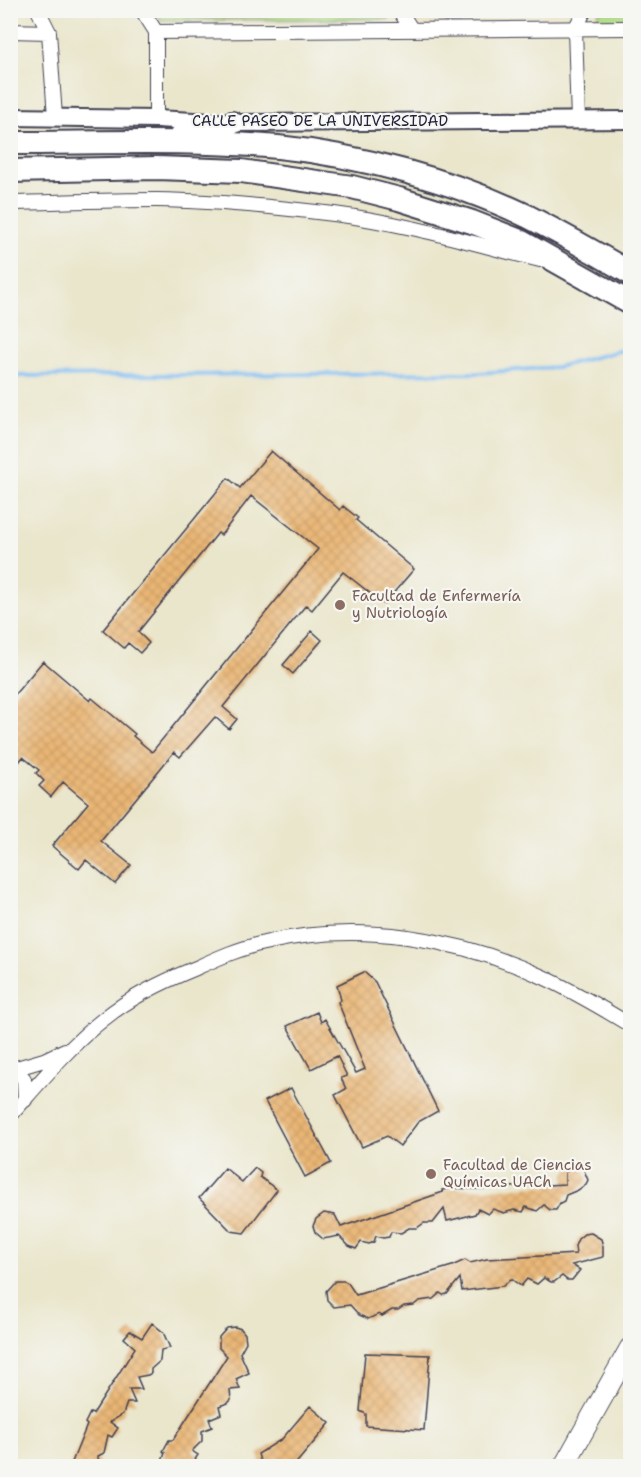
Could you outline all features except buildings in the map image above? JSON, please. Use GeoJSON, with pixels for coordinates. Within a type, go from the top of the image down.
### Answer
{"type":"FeatureCollection","features":[{"type":"Feature","properties":{"kind":"highway"},"geometry":{"type":"LineString","coordinates":[[159,142],[232,123]]}},
{"type":"Feature","properties":{"kind":"highway"},"geometry":{"type":"LineString","coordinates":[[10,143],[159,142],[279,147],[344,158],[390,168],[459,189],[525,215],[630,273]]}},
{"type":"Feature","properties":{"kind":"highway"},"geometry":{"type":"LineString","coordinates":[[10,171],[157,168],[241,171],[352,187],[472,222],[520,241],[630,303]]}},
{"type":"Feature","properties":{"kind":"main road"},"geometry":{"type":"LineString","coordinates":[[564,1467],[630,1348]]}},
{"type":"Feature","properties":{"kind":"street"},"geometry":{"type":"LineString","coordinates":[[38,10],[49,32],[55,117]]}},
{"type":"Feature","properties":{"kind":"street"},"geometry":{"type":"LineString","coordinates":[[142,10],[156,32],[156,119]]}},
{"type":"Feature","properties":{"kind":"street"},"geometry":{"type":"LineString","coordinates":[[399,10],[412,30]]}},
{"type":"Feature","properties":{"kind":"street"},"geometry":{"type":"LineString","coordinates":[[578,120],[575,29],[585,10]]}},
{"type":"Feature","properties":{"kind":"street"},"geometry":{"type":"LineString","coordinates":[[156,32],[630,28]]}},
{"type":"Feature","properties":{"kind":"street"},"geometry":{"type":"LineString","coordinates":[[10,31],[49,32]]}},
{"type":"Feature","properties":{"kind":"street","name":"CALLE PASEO DE LA UNIVERSIDAD"},"geometry":{"type":"LineString","coordinates":[[10,117],[156,119],[232,123],[630,120]]}},
{"type":"Feature","properties":{"kind":"street"},"geometry":{"type":"LineString","coordinates":[[10,203],[157,200],[207,202],[337,214],[429,232],[562,266]]}},
{"type":"Feature","properties":{"kind":"street"},"geometry":{"type":"LineString","coordinates":[[25,1100],[24,1080],[13,1070],[44,1060],[74,1044],[122,1006],[159,984],[223,956],[264,943],[328,933],[392,935],[453,945],[541,976],[630,1025]]}},
{"type":"Feature","properties":{"kind":"street"},"geometry":{"type":"LineString","coordinates":[[10,1116],[74,1044]]}},
{"type":"Feature","properties":{"kind":"green space"},"geometry":{"type":"Polygon","coordinates":[[[155,11],[384,11],[389,19],[161,20],[155,11]]]}},
{"type":"Feature","properties":{"kind":"green space"},"geometry":{"type":"Polygon","coordinates":[[[600,11],[630,11],[630,24],[593,24],[600,11]]]}},
{"type":"Feature","properties":{"kind":"waterway"},"geometry":{"type":"LineString","coordinates":[[10,376],[479,373],[557,367],[630,348]]}},
{"type":"Feature","properties":{"kind":"place","name":"Facultad de Enfermería y Nutriología"},"geometry":{"type":"Point","coordinates":[340,605]}},
{"type":"Feature","properties":{"kind":"place","name":"Facultad de Ciencias Químicas UACh"},"geometry":{"type":"Point","coordinates":[431,1174]}}]}
